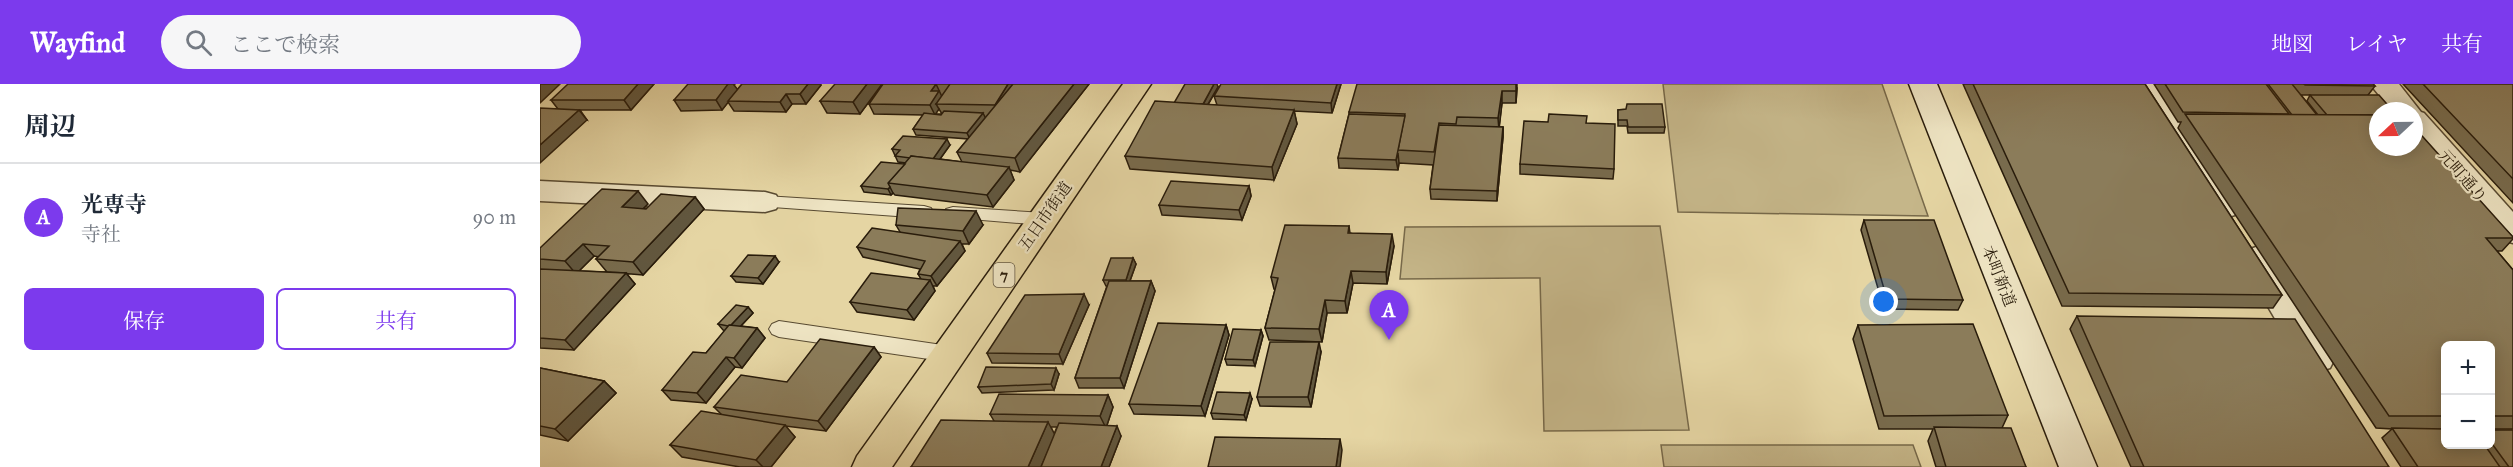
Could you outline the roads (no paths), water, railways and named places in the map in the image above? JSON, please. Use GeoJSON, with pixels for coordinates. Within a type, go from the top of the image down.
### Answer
{"type":"FeatureCollection","features":[{"type":"Feature","properties":{"kind":"main road","name":"五日市街道"},"geometry":{"type":"LineString","coordinates":[[871,467],[1137,84]]}},
{"type":"Feature","properties":{"kind":"street","name":"本町新道"},"geometry":{"type":"LineString","coordinates":[[1923,84],[2078,467]]}},
{"type":"Feature","properties":{"kind":"street"},"geometry":{"type":"LineString","coordinates":[[2148,84],[2336,387]]}},
{"type":"Feature","properties":{"kind":"street"},"geometry":{"type":"LineString","coordinates":[[2384,84],[2399,102]]}},
{"type":"Feature","properties":{"kind":"street","name":"元町通り"},"geometry":{"type":"LineString","coordinates":[[2423,129],[2512,230]]}},
{"type":"Feature","properties":{"kind":"street"},"geometry":{"type":"LineString","coordinates":[[540,191],[765,202]]}},
{"type":"Feature","properties":{"kind":"lane"},"geometry":{"type":"LineString","coordinates":[[765,202],[1044,219]]}},
{"type":"Feature","properties":{"kind":"lane"},"geometry":{"type":"LineString","coordinates":[[779,329],[949,354]]}},
{"type":"Feature","properties":{"kind":"place","name":"光専寺"},"geometry":{"type":"Point","coordinates":[1389,340]}}]}
